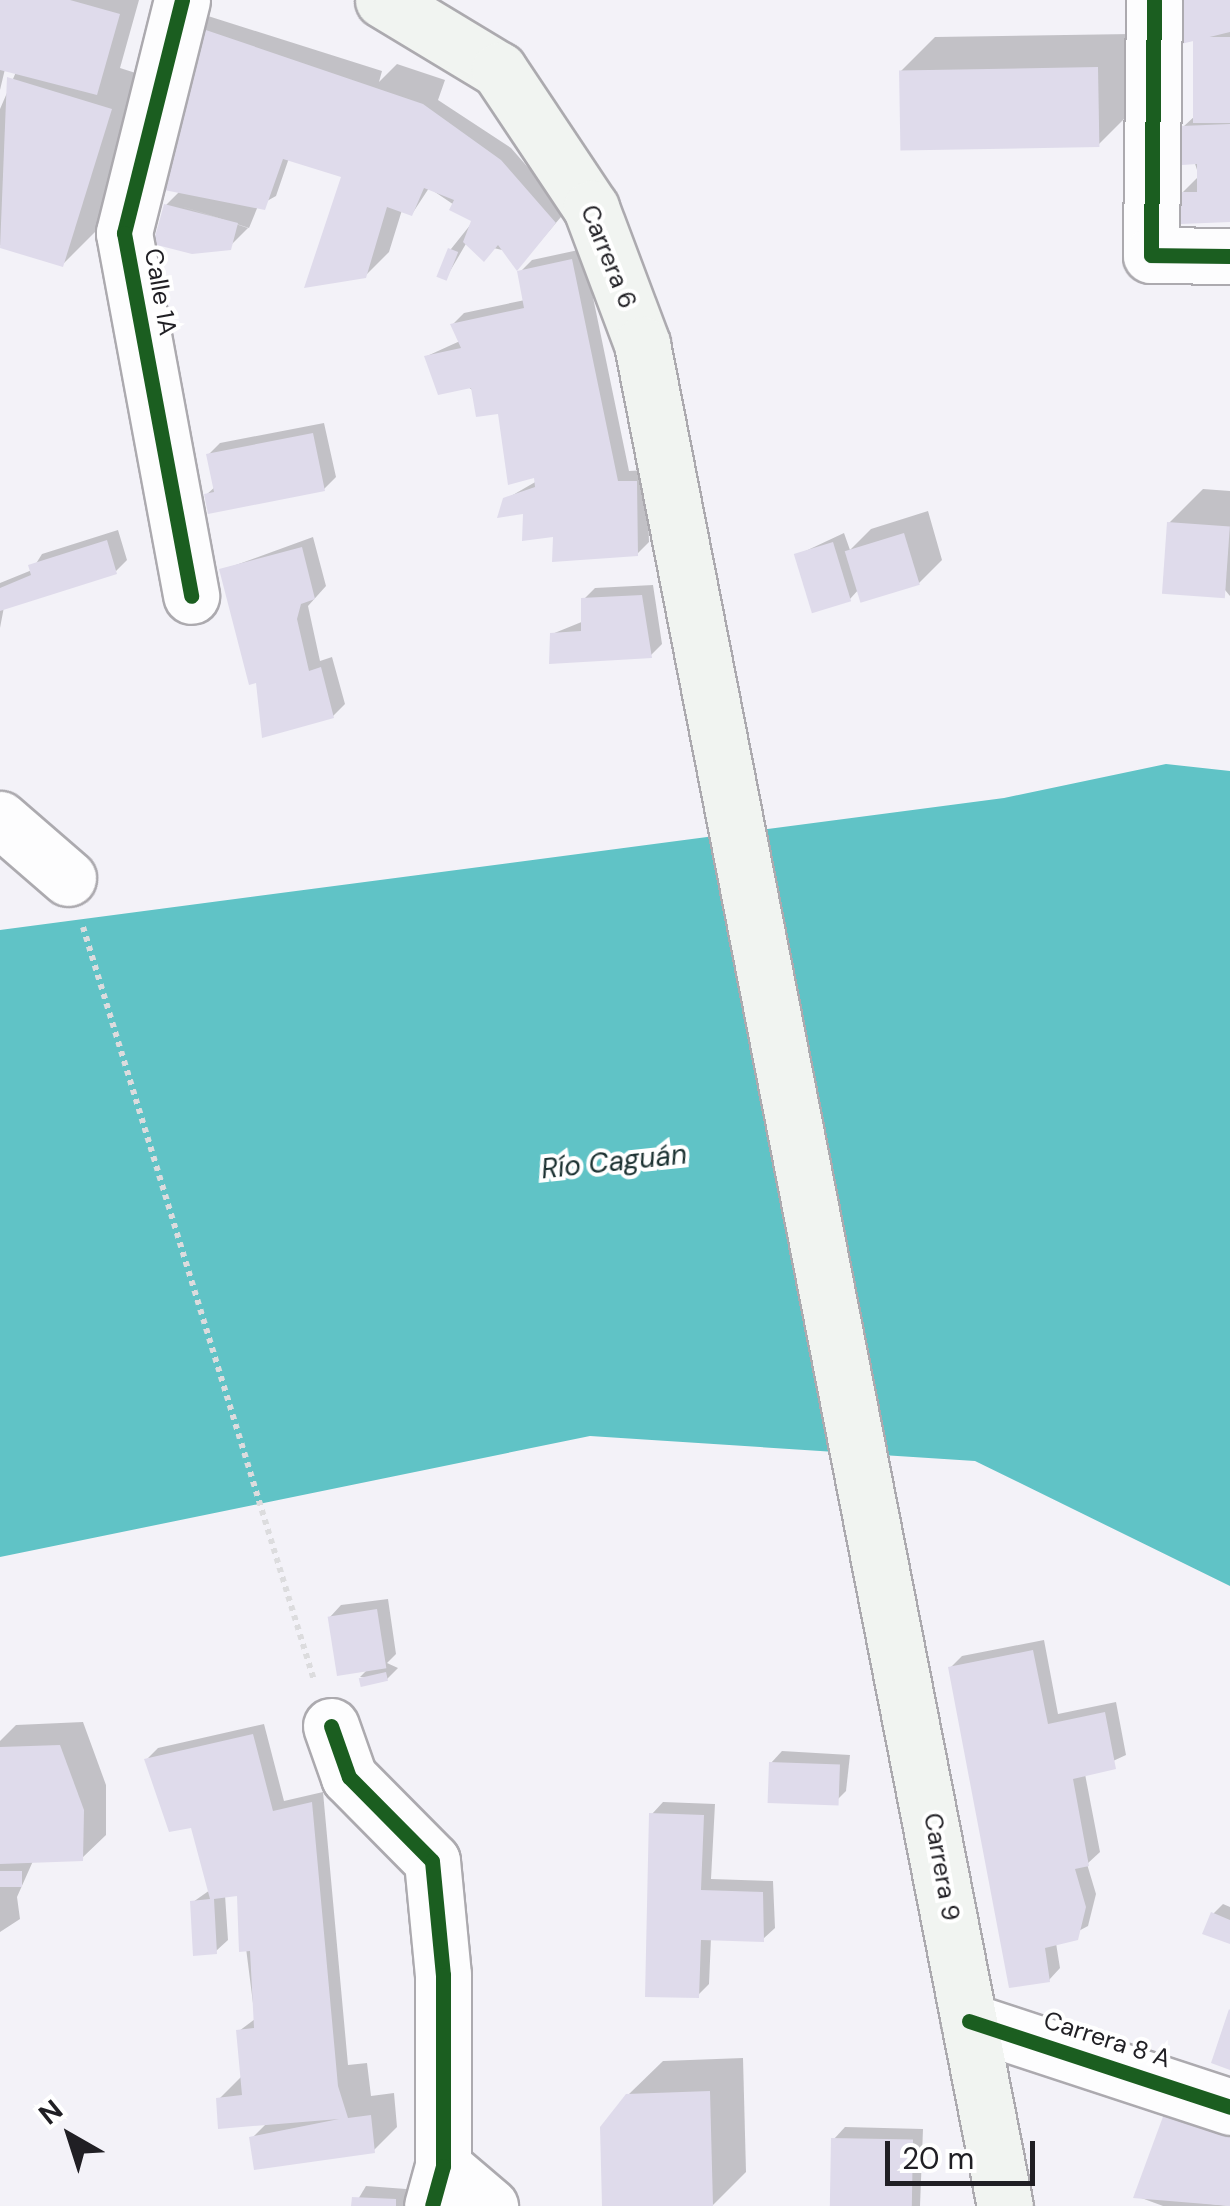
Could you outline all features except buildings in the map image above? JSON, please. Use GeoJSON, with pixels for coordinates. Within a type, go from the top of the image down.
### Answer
{"type":"FeatureCollection","features":[{"type":"Feature","properties":{"kind":"main road","name":"Carrera 6"},"geometry":{"type":"LineString","coordinates":[[382,0],[499,70],[592,208],[642,344],[880,1527]]}},
{"type":"Feature","properties":{"kind":"main road","name":"Carrera 9"},"geometry":{"type":"LineString","coordinates":[[880,1527],[1004,2206]]}},
{"type":"Feature","properties":{"kind":"street","name":"Calle 1A"},"geometry":{"type":"LineString","coordinates":[[182,0],[124,233],[191,596]]}},
{"type":"Feature","properties":{"kind":"street"},"geometry":{"type":"LineString","coordinates":[[1154,0],[1152,255],[1230,256]]}},
{"type":"Feature","properties":{"kind":"street"},"geometry":{"type":"LineString","coordinates":[[0,819],[68,878]]}},
{"type":"Feature","properties":{"kind":"street"},"geometry":{"type":"LineString","coordinates":[[330,1726],[349,1776],[432,1861],[444,1975],[438,2186],[490,2206]]}},
{"type":"Feature","properties":{"kind":"street","name":"Carrera 8 A"},"geometry":{"type":"LineString","coordinates":[[969,2022],[1230,2107]]}},
{"type":"Feature","properties":{"kind":"path"},"geometry":{"type":"LineString","coordinates":[[68,878],[276,1571],[330,1726]]}},
{"type":"Feature","properties":{"kind":"water","name":"Río Caguán"},"geometry":{"type":"Polygon","coordinates":[[[1166,764],[1230,771],[1230,1586],[975,1461],[590,1436],[0,1557],[0,930],[1004,798],[1166,764]]]}},
{"type":"Feature","properties":{"kind":"cycle path"},"geometry":{"type":"LineString","coordinates":[[182,0],[124,233],[191,596]]}},
{"type":"Feature","properties":{"kind":"cycle path"},"geometry":{"type":"LineString","coordinates":[[1154,0],[1151,255],[1230,256]]}},
{"type":"Feature","properties":{"kind":"cycle path"},"geometry":{"type":"LineString","coordinates":[[331,1726],[349,1777],[432,1861],[443,1975],[443,2166],[432,2206]]}},
{"type":"Feature","properties":{"kind":"cycle path"},"geometry":{"type":"LineString","coordinates":[[969,2021],[1230,2107]]}}]}
